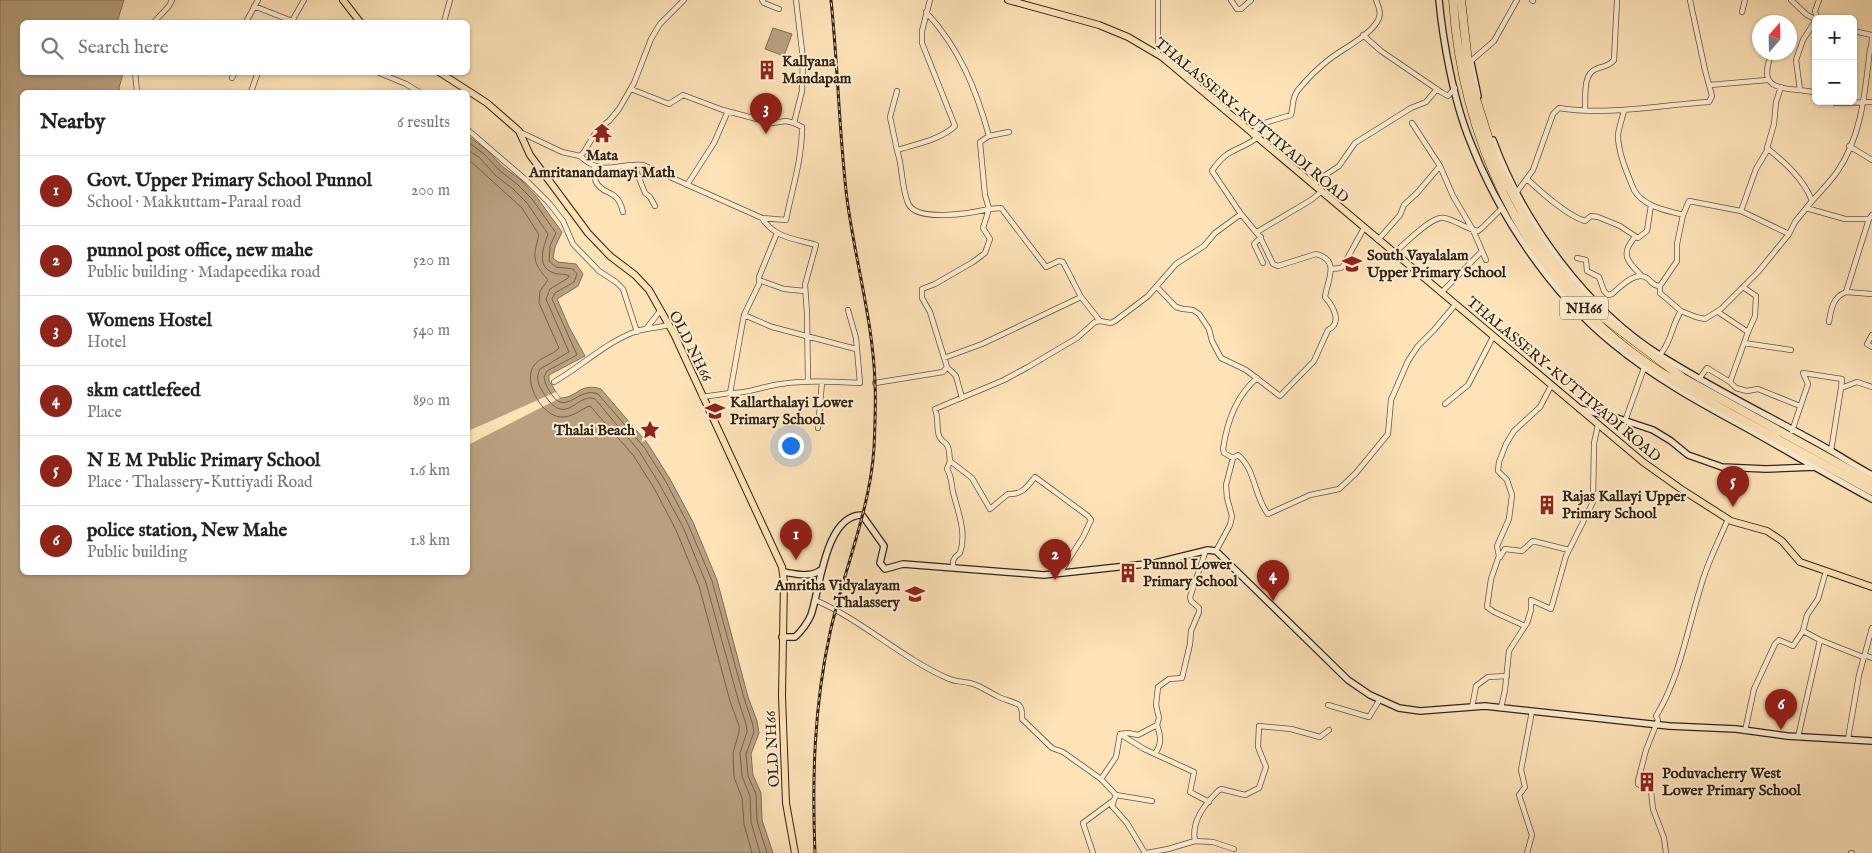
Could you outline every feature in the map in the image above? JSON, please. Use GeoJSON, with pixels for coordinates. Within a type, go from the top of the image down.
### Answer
{"type":"FeatureCollection","features":[{"type":"Feature","properties":{"kind":"highway","name":"NH66"},"geometry":{"type":"LineString","coordinates":[[1453,0],[1455,28],[1474,121],[1491,170],[1520,226],[1561,283],[1611,336],[1661,373],[1720,408],[1872,491]]}},
{"type":"Feature","properties":{"kind":"highway","name":"NH66"},"geometry":{"type":"LineString","coordinates":[[1462,0],[1470,80],[1496,162],[1549,257],[1580,295],[1604,318],[1683,378],[1872,482]]}},
{"type":"Feature","properties":{"kind":"main road"},"geometry":{"type":"LineString","coordinates":[[343,0],[358,20]]}},
{"type":"Feature","properties":{"kind":"main road","name":"THALASSERY-KUTTIYADI ROAD"},"geometry":{"type":"LineString","coordinates":[[1008,0],[1026,2],[1099,25],[1128,36],[1158,55],[1643,462],[1728,519],[1767,531],[1782,541],[1800,562],[1872,587]]}},
{"type":"Feature","properties":{"kind":"main road"},"geometry":{"type":"LineString","coordinates":[[1439,0],[1444,36],[1455,87],[1470,140],[1502,208],[1538,263],[1585,319],[1644,368],[1717,412],[1872,499]]}},
{"type":"Feature","properties":{"kind":"main road"},"geometry":{"type":"LineString","coordinates":[[1462,0],[1479,101],[1501,162],[1516,193],[1548,244],[1594,300],[1630,333],[1660,355],[1699,379],[1831,451],[1863,471],[1872,474]]}},
{"type":"Feature","properties":{"kind":"main road","name":"OLD NH66"},"geometry":{"type":"LineString","coordinates":[[444,75],[468,90]]}},
{"type":"Feature","properties":{"kind":"main road","name":"OLD NH66"},"geometry":{"type":"LineString","coordinates":[[470,92],[487,103],[519,131],[530,155],[588,233],[610,256],[635,275],[649,290],[674,334],[782,567],[782,696],[786,803],[795,853]]}},
{"type":"Feature","properties":{"kind":"main road"},"geometry":{"type":"LineString","coordinates":[[1578,409],[1625,421],[1663,435],[1688,455],[1722,466],[1766,469],[1818,468]]}},
{"type":"Feature","properties":{"kind":"main road"},"geometry":{"type":"LineString","coordinates":[[782,637],[793,638],[810,617],[819,587],[821,570],[838,528],[849,517],[862,515],[884,546],[880,564],[885,569],[903,564],[1044,575],[1155,563],[1206,550],[1216,551],[1348,680],[1399,708],[1420,711],[1472,707],[1501,708],[1656,724],[1872,741]]}},
{"type":"Feature","properties":{"kind":"main road"},"geometry":{"type":"LineString","coordinates":[[783,572],[805,575],[815,574],[821,570]]}},
{"type":"Feature","properties":{"kind":"street"},"geometry":{"type":"LineString","coordinates":[[156,20],[171,1],[165,0]]}},
{"type":"Feature","properties":{"kind":"street"},"geometry":{"type":"LineString","coordinates":[[247,20],[258,0]]}},
{"type":"Feature","properties":{"kind":"street"},"geometry":{"type":"LineString","coordinates":[[293,20],[304,0]]}},
{"type":"Feature","properties":{"kind":"street"},"geometry":{"type":"LineString","coordinates":[[445,20],[450,0]]}},
{"type":"Feature","properties":{"kind":"street"},"geometry":{"type":"LineString","coordinates":[[580,156],[597,130],[609,121],[619,109],[631,89],[650,40],[660,24],[684,0]]}},
{"type":"Feature","properties":{"kind":"street"},"geometry":{"type":"LineString","coordinates":[[762,0],[764,3],[779,9]]}},
{"type":"Feature","properties":{"kind":"street"},"geometry":{"type":"LineString","coordinates":[[794,123],[802,91],[803,59],[796,0]]}},
{"type":"Feature","properties":{"kind":"street"},"geometry":{"type":"LineString","coordinates":[[897,150],[948,133],[955,126],[922,43],[922,31],[930,0]]}},
{"type":"Feature","properties":{"kind":"street"},"geometry":{"type":"LineString","coordinates":[[1158,0],[1158,55]]}},
{"type":"Feature","properties":{"kind":"street"},"geometry":{"type":"LineString","coordinates":[[1231,0],[1237,9],[1241,10],[1251,0]]}},
{"type":"Feature","properties":{"kind":"street"},"geometry":{"type":"LineString","coordinates":[[1157,287],[1176,307],[1193,310],[1199,314],[1209,328],[1212,341],[1221,358],[1246,370],[1280,396],[1314,361],[1328,330],[1333,328],[1336,323],[1333,306],[1326,297],[1331,269],[1322,255],[1316,254],[1278,266],[1273,264],[1261,237],[1241,214],[1212,171],[1227,153],[1246,146],[1255,136],[1258,125],[1291,115],[1293,99],[1304,83],[1329,60],[1363,35],[1378,21],[1380,14],[1376,0]]}},
{"type":"Feature","properties":{"kind":"street"},"geometry":{"type":"LineString","coordinates":[[1471,62],[1494,41],[1517,0]]}},
{"type":"Feature","properties":{"kind":"street"},"geometry":{"type":"LineString","coordinates":[[1585,111],[1586,80],[1588,74],[1611,64],[1614,60],[1617,0]]}},
{"type":"Feature","properties":{"kind":"street"},"geometry":{"type":"LineString","coordinates":[[1516,193],[1527,179],[1541,151],[1553,114],[1559,108],[1585,111],[1624,111],[1709,102],[1712,96],[1710,85],[1690,0]]}},
{"type":"Feature","properties":{"kind":"street"},"geometry":{"type":"LineString","coordinates":[[1742,12],[1745,0]]}},
{"type":"Feature","properties":{"kind":"street"},"geometry":{"type":"LineString","coordinates":[[1791,0],[1812,16]]}},
{"type":"Feature","properties":{"kind":"street"},"geometry":{"type":"LineString","coordinates":[[1817,15],[1815,11],[1818,0]]}},
{"type":"Feature","properties":{"kind":"street"},"geometry":{"type":"LineString","coordinates":[[254,6],[289,20]]}},
{"type":"Feature","properties":{"kind":"street"},"geometry":{"type":"LineString","coordinates":[[926,12],[939,26],[961,58],[965,72],[980,100],[989,136]]}},
{"type":"Feature","properties":{"kind":"street"},"geometry":{"type":"LineString","coordinates":[[1800,90],[1796,60],[1803,40],[1812,27]]}},
{"type":"Feature","properties":{"kind":"street"},"geometry":{"type":"LineString","coordinates":[[1789,234],[1741,211],[1689,201],[1683,215],[1677,244],[1677,261],[1660,286],[1660,293],[1681,311],[1696,317],[1705,319],[1718,312],[1743,287],[1789,234],[1806,208],[1838,170],[1859,122],[1864,102],[1872,36],[1857,32]]}},
{"type":"Feature","properties":{"kind":"street"},"geometry":{"type":"LineString","coordinates":[[1363,35],[1387,56],[1437,90],[1448,96],[1455,87]]}},
{"type":"Feature","properties":{"kind":"street"},"geometry":{"type":"LineString","coordinates":[[1767,80],[1766,70],[1769,61]]}},
{"type":"Feature","properties":{"kind":"street"},"geometry":{"type":"LineString","coordinates":[[135,75],[137,90]]}},
{"type":"Feature","properties":{"kind":"street"},"geometry":{"type":"LineString","coordinates":[[252,90],[257,75]]}},
{"type":"Feature","properties":{"kind":"street"},"geometry":{"type":"LineString","coordinates":[[384,75],[416,90]]}},
{"type":"Feature","properties":{"kind":"street"},"geometry":{"type":"LineString","coordinates":[[1710,85],[1767,80],[1781,87],[1812,92]]}},
{"type":"Feature","properties":{"kind":"street"},"geometry":{"type":"LineString","coordinates":[[1741,211],[1756,169],[1768,149],[1767,146],[1774,124],[1776,102],[1781,87]]}},
{"type":"Feature","properties":{"kind":"street"},"geometry":{"type":"LineString","coordinates":[[519,131],[562,152],[580,156],[594,166],[610,169],[636,164],[643,165],[762,218],[786,220],[792,188],[798,174],[802,150],[802,127],[794,123],[772,123],[728,111],[683,95],[669,104],[631,89]]}},
{"type":"Feature","properties":{"kind":"street"},"geometry":{"type":"LineString","coordinates":[[1312,184],[1339,166],[1355,143],[1411,108],[1426,102],[1437,90]]}},
{"type":"Feature","properties":{"kind":"street"},"geometry":{"type":"LineString","coordinates":[[896,91],[890,117],[907,202],[914,211],[961,215],[1001,208],[1046,267],[1059,260],[1063,262],[1081,297],[1100,320],[1108,323],[1115,321],[1148,296],[1176,264],[1204,246],[1215,233],[1241,214]]}},
{"type":"Feature","properties":{"kind":"street"},"geometry":{"type":"LineString","coordinates":[[1857,102],[1872,102]]}},
{"type":"Feature","properties":{"kind":"street"},"geometry":{"type":"LineString","coordinates":[[687,185],[714,143],[728,111]]}},
{"type":"Feature","properties":{"kind":"street"},"geometry":{"type":"LineString","coordinates":[[1624,111],[1618,133],[1621,151],[1634,190],[1640,199],[1651,205],[1683,215]]}},
{"type":"Feature","properties":{"kind":"street"},"geometry":{"type":"LineString","coordinates":[[1412,123],[1440,166],[1453,196],[1473,230],[1486,260]]}},
{"type":"Feature","properties":{"kind":"street"},"geometry":{"type":"LineString","coordinates":[[470,132],[526,180],[549,203],[562,221],[574,244],[599,271],[623,289],[637,332]]}},
{"type":"Feature","properties":{"kind":"street"},"geometry":{"type":"LineString","coordinates":[[962,398],[956,376],[947,367],[930,312],[922,298],[921,291],[985,253],[990,239],[983,228],[989,209],[985,195],[980,142],[989,136],[1009,132]]}},
{"type":"Feature","properties":{"kind":"street"},"geometry":{"type":"LineString","coordinates":[[1849,146],[1872,160]]}},
{"type":"Feature","properties":{"kind":"street"},"geometry":{"type":"LineString","coordinates":[[1768,149],[1795,174],[1806,188],[1812,202]]}},
{"type":"Feature","properties":{"kind":"street"},"geometry":{"type":"LineString","coordinates":[[594,166],[596,183],[617,197],[623,212]]}},
{"type":"Feature","properties":{"kind":"street"},"geometry":{"type":"LineString","coordinates":[[1378,240],[1400,215],[1404,204],[1418,193],[1440,166]]}},
{"type":"Feature","properties":{"kind":"street"},"geometry":{"type":"LineString","coordinates":[[623,167],[635,170],[645,193],[650,197],[655,206]]}},
{"type":"Feature","properties":{"kind":"street"},"geometry":{"type":"LineString","coordinates":[[1527,179],[1574,216],[1585,221],[1591,216],[1598,217],[1625,229],[1638,238],[1647,231],[1651,205]]}},
{"type":"Feature","properties":{"kind":"street"},"geometry":{"type":"LineString","coordinates":[[1257,232],[1321,192]]}},
{"type":"Feature","properties":{"kind":"street"},"geometry":{"type":"LineString","coordinates":[[1394,253],[1437,218],[1444,217],[1478,231],[1502,208]]}},
{"type":"Feature","properties":{"kind":"street"},"geometry":{"type":"LineString","coordinates":[[1806,208],[1845,219],[1871,217],[1846,292]]}},
{"type":"Feature","properties":{"kind":"street"},"geometry":{"type":"LineString","coordinates":[[762,218],[767,226],[777,234],[816,245],[806,276],[805,291],[808,382]]}},
{"type":"Feature","properties":{"kind":"street"},"geometry":{"type":"LineString","coordinates":[[1331,269],[1343,266],[1364,228]]}},
{"type":"Feature","properties":{"kind":"street"},"geometry":{"type":"LineString","coordinates":[[730,393],[744,315],[759,284],[777,234]]}},
{"type":"Feature","properties":{"kind":"street"},"geometry":{"type":"LineString","coordinates":[[1261,237],[1254,244],[1263,263]]}},
{"type":"Feature","properties":{"kind":"street"},"geometry":{"type":"LineString","coordinates":[[1635,237],[1629,244],[1626,256],[1629,262],[1641,275],[1657,287],[1660,286]]}},
{"type":"Feature","properties":{"kind":"street"},"geometry":{"type":"LineString","coordinates":[[1440,293],[1482,252]]}},
{"type":"Feature","properties":{"kind":"street"},"geometry":{"type":"LineString","coordinates":[[1578,258],[1586,260],[1587,271],[1599,277],[1604,291],[1608,295],[1641,275]]}},
{"type":"Feature","properties":{"kind":"street"},"geometry":{"type":"LineString","coordinates":[[759,280],[784,289],[805,291]]}},
{"type":"Feature","properties":{"kind":"street"},"geometry":{"type":"LineString","coordinates":[[1730,382],[1755,316],[1756,296],[1743,287]]}},
{"type":"Feature","properties":{"kind":"street"},"geometry":{"type":"LineString","coordinates":[[1829,322],[1832,306],[1839,295],[1846,292],[1872,294]]}},
{"type":"Feature","properties":{"kind":"street"},"geometry":{"type":"LineString","coordinates":[[944,358],[982,344],[1081,297]]}},
{"type":"Feature","properties":{"kind":"street"},"geometry":{"type":"LineString","coordinates":[[1257,378],[1242,393],[1233,408],[1223,449],[1224,453],[1233,458],[1238,456],[1246,462],[1262,505],[1268,514],[1310,495],[1339,489],[1352,478],[1388,434],[1391,400],[1408,361],[1418,346],[1455,305]]}},
{"type":"Feature","properties":{"kind":"street"},"geometry":{"type":"LineString","coordinates":[[702,397],[730,393],[742,394],[780,384],[808,382],[860,383],[856,338],[848,310]]}},
{"type":"Feature","properties":{"kind":"street"},"geometry":{"type":"LineString","coordinates":[[646,329],[660,311]]}},
{"type":"Feature","properties":{"kind":"street"},"geometry":{"type":"LineString","coordinates":[[1660,355],[1672,336],[1681,311]]}},
{"type":"Feature","properties":{"kind":"street"},"geometry":{"type":"LineString","coordinates":[[1718,312],[1748,332]]}},
{"type":"Feature","properties":{"kind":"street"},"geometry":{"type":"LineString","coordinates":[[744,315],[772,327],[856,348]]}},
{"type":"Feature","properties":{"kind":"street"},"geometry":{"type":"LineString","coordinates":[[954,568],[952,564],[953,558],[960,553],[963,539],[951,474],[947,469],[950,461],[948,449],[946,443],[940,439],[937,423],[938,416],[935,409],[1028,367],[1077,338],[1095,322],[1100,320]]}},
{"type":"Feature","properties":{"kind":"street"},"geometry":{"type":"LineString","coordinates":[[554,382],[614,342],[646,329],[668,325]]}},
{"type":"Feature","properties":{"kind":"street"},"geometry":{"type":"LineString","coordinates":[[1872,336],[1867,344],[1872,347]]}},
{"type":"Feature","properties":{"kind":"street"},"geometry":{"type":"LineString","coordinates":[[1445,404],[1468,384],[1493,337]]}},
{"type":"Feature","properties":{"kind":"street"},"geometry":{"type":"LineString","coordinates":[[1744,342],[1791,350]]}},
{"type":"Feature","properties":{"kind":"street"},"geometry":{"type":"LineString","coordinates":[[875,384],[943,372],[947,367]]}},
{"type":"Feature","properties":{"kind":"street"},"geometry":{"type":"LineString","coordinates":[[1625,421],[1644,368]]}},
{"type":"Feature","properties":{"kind":"street"},"geometry":{"type":"LineString","coordinates":[[1699,379],[1707,368],[1730,382],[1736,388],[1748,391],[1758,389],[1800,406]]}},
{"type":"Feature","properties":{"kind":"street"},"geometry":{"type":"LineString","coordinates":[[1792,430],[1808,384],[1803,373],[1842,379],[1831,451]]}},
{"type":"Feature","properties":{"kind":"street"},"geometry":{"type":"LineString","coordinates":[[818,428],[822,382]]}},
{"type":"Feature","properties":{"kind":"street"},"geometry":{"type":"LineString","coordinates":[[1841,388],[1857,382],[1872,387]]}},
{"type":"Feature","properties":{"kind":"street"},"geometry":{"type":"LineString","coordinates":[[1499,558],[1497,546],[1509,519],[1512,495],[1507,480],[1498,471],[1499,462],[1506,444],[1514,431],[1540,407],[1551,386]]}},
{"type":"Feature","properties":{"kind":"street"},"geometry":{"type":"LineString","coordinates":[[1501,708],[1509,651],[1525,626],[1531,610],[1530,600],[1551,609],[1569,550],[1593,502],[1594,443],[1598,425]]}},
{"type":"Feature","properties":{"kind":"street"},"geometry":{"type":"LineString","coordinates":[[1216,551],[1230,524],[1232,516],[1226,485],[1233,458]]}},
{"type":"Feature","properties":{"kind":"street"},"geometry":{"type":"LineString","coordinates":[[950,461],[972,478],[990,509],[1008,494],[1014,495],[1026,489],[1035,477],[1091,520],[1083,537],[1060,573]]}},
{"type":"Feature","properties":{"kind":"street"},"geometry":{"type":"LineString","coordinates":[[1666,853],[1664,838],[1654,809],[1651,791],[1638,784],[1638,781],[1658,720],[1656,716],[1665,700],[1682,657],[1701,585],[1728,519]]}},
{"type":"Feature","properties":{"kind":"street"},"geometry":{"type":"LineString","coordinates":[[1525,626],[1487,607],[1492,579],[1499,558],[1505,549],[1522,551],[1533,541],[1569,550]]}},
{"type":"Feature","properties":{"kind":"street"},"geometry":{"type":"LineString","coordinates":[[1154,754],[1162,740],[1157,725],[1159,718],[1156,705],[1158,687],[1170,679],[1182,678],[1184,675],[1191,631],[1199,612],[1199,608],[1190,597],[1206,550]]}},
{"type":"Feature","properties":{"kind":"street"},"geometry":{"type":"LineString","coordinates":[[1745,730],[1754,689],[1775,644],[1780,640],[1794,646],[1803,631],[1807,615],[1818,599],[1826,571]]}},
{"type":"Feature","properties":{"kind":"street"},"geometry":{"type":"LineString","coordinates":[[815,600],[848,616],[875,636],[928,669],[956,682],[977,686],[998,697],[1018,704],[1022,710],[1022,719],[1047,743],[1101,779],[1116,794],[1152,802]]}},
{"type":"Feature","properties":{"kind":"street"},"geometry":{"type":"LineString","coordinates":[[1848,740],[1863,657],[1872,628]]}},
{"type":"Feature","properties":{"kind":"street"},"geometry":{"type":"LineString","coordinates":[[1803,631],[1863,657],[1868,656],[1872,658]]}},
{"type":"Feature","properties":{"kind":"street"},"geometry":{"type":"LineString","coordinates":[[1798,736],[1820,640]]}},
{"type":"Feature","properties":{"kind":"street"},"geometry":{"type":"LineString","coordinates":[[1472,707],[1476,686],[1488,677],[1507,676]]}},
{"type":"Feature","properties":{"kind":"street"},"geometry":{"type":"LineString","coordinates":[[1328,705],[1369,716],[1380,699]]}},
{"type":"Feature","properties":{"kind":"street"},"geometry":{"type":"LineString","coordinates":[[1526,853],[1532,835],[1519,794],[1525,787],[1521,770],[1532,711]]}},
{"type":"Feature","properties":{"kind":"street"},"geometry":{"type":"LineString","coordinates":[[1120,734],[1128,732],[1138,735],[1157,725]]}},
{"type":"Feature","properties":{"kind":"street"},"geometry":{"type":"LineString","coordinates":[[1195,841],[1194,831],[1201,810],[1221,789],[1245,795],[1259,788],[1266,767],[1258,747],[1259,726],[1292,729],[1320,737],[1330,730]]}},
{"type":"Feature","properties":{"kind":"street"},"geometry":{"type":"LineString","coordinates":[[1101,779],[1116,756],[1120,734]]}},
{"type":"Feature","properties":{"kind":"street"},"geometry":{"type":"LineString","coordinates":[[1120,734],[1144,750],[1194,772],[1190,792],[1209,802]]}},
{"type":"Feature","properties":{"kind":"street"},"geometry":{"type":"LineString","coordinates":[[1116,794],[1112,806],[1127,823],[1146,853],[1195,841],[1212,842],[1234,848]]}},
{"type":"Feature","properties":{"kind":"street"},"geometry":{"type":"LineString","coordinates":[[1093,853],[1082,823],[1114,800]]}},
{"type":"Feature","properties":{"kind":"water"},"geometry":{"type":"Polygon","coordinates":[[[0,0],[124,0],[118,20],[20,20],[20,75],[122,75],[120,90],[20,90],[20,575],[470,575],[470,137],[487,150],[503,167],[521,180],[536,196],[562,232],[555,247],[553,258],[558,262],[576,264],[583,274],[578,286],[557,299],[569,327],[585,356],[549,375],[549,381],[560,398],[571,396],[588,387],[601,389],[648,444],[670,479],[693,522],[717,580],[748,697],[757,721],[759,733],[751,754],[753,775],[761,793],[762,820],[773,853],[0,853],[0,0]]]}},
{"type":"Feature","properties":{"kind":"water"},"geometry":{"type":"Polygon","coordinates":[[[773,28],[792,34],[784,56],[765,49],[773,28]]]}},
{"type":"Feature","properties":{"kind":"pier"},"geometry":{"type":"Polygon","coordinates":[[[556,392],[560,398],[470,444],[470,430],[556,392]]]}},
{"type":"Feature","properties":{"kind":"railway"},"geometry":{"type":"LineString","coordinates":[[815,853],[814,770],[820,688],[835,610],[867,495],[874,448],[875,415],[874,360],[850,222],[844,174],[831,0]]}},
{"type":"Feature","properties":{"kind":"place","name":"Kallyana Mandapam"},"geometry":{"type":"Point","coordinates":[767,70]}},
{"type":"Feature","properties":{"kind":"place","name":"Mata Amritanandamayi Math"},"geometry":{"type":"Point","coordinates":[602,133]}},
{"type":"Feature","properties":{"kind":"place","name":"Womens Hostel"},"geometry":{"type":"Point","coordinates":[766,134]}},
{"type":"Feature","properties":{"kind":"place","name":"South Vayalalam Upper Primary School"},"geometry":{"type":"Point","coordinates":[1352,264]}},
{"type":"Feature","properties":{"kind":"place","name":"Kallarthalayi Lower Primary School"},"geometry":{"type":"Point","coordinates":[715,411]}},
{"type":"Feature","properties":{"kind":"place","name":"Thalai Beach"},"geometry":{"type":"Point","coordinates":[650,430]}},
{"type":"Feature","properties":{"kind":"place","name":"Rajas Kallayi Upper Primary School"},"geometry":{"type":"Point","coordinates":[1547,505]}},
{"type":"Feature","properties":{"kind":"place","name":"N E M Public Primary School"},"geometry":{"type":"Point","coordinates":[1733,507]}},
{"type":"Feature","properties":{"kind":"place","name":"Govt. Upper Primary School Punnol"},"geometry":{"type":"Point","coordinates":[796,560]}},
{"type":"Feature","properties":{"kind":"place","name":"Punnol Lower Primary School"},"geometry":{"type":"Point","coordinates":[1128,573]}},
{"type":"Feature","properties":{"kind":"place","name":"punnol post office, new mahe"},"geometry":{"type":"Point","coordinates":[1055,580]}},
{"type":"Feature","properties":{"kind":"place","name":"Amritha Vidyalayam Thalassery"},"geometry":{"type":"Point","coordinates":[915,594]}},
{"type":"Feature","properties":{"kind":"place","name":"skm cattlefeed"},"geometry":{"type":"Point","coordinates":[1273,601]}},
{"type":"Feature","properties":{"kind":"place","name":"police station, New Mahe"},"geometry":{"type":"Point","coordinates":[1781,730]}},
{"type":"Feature","properties":{"kind":"place","name":"Poduvacherry West Lower Primary School"},"geometry":{"type":"Point","coordinates":[1647,782]}}]}
